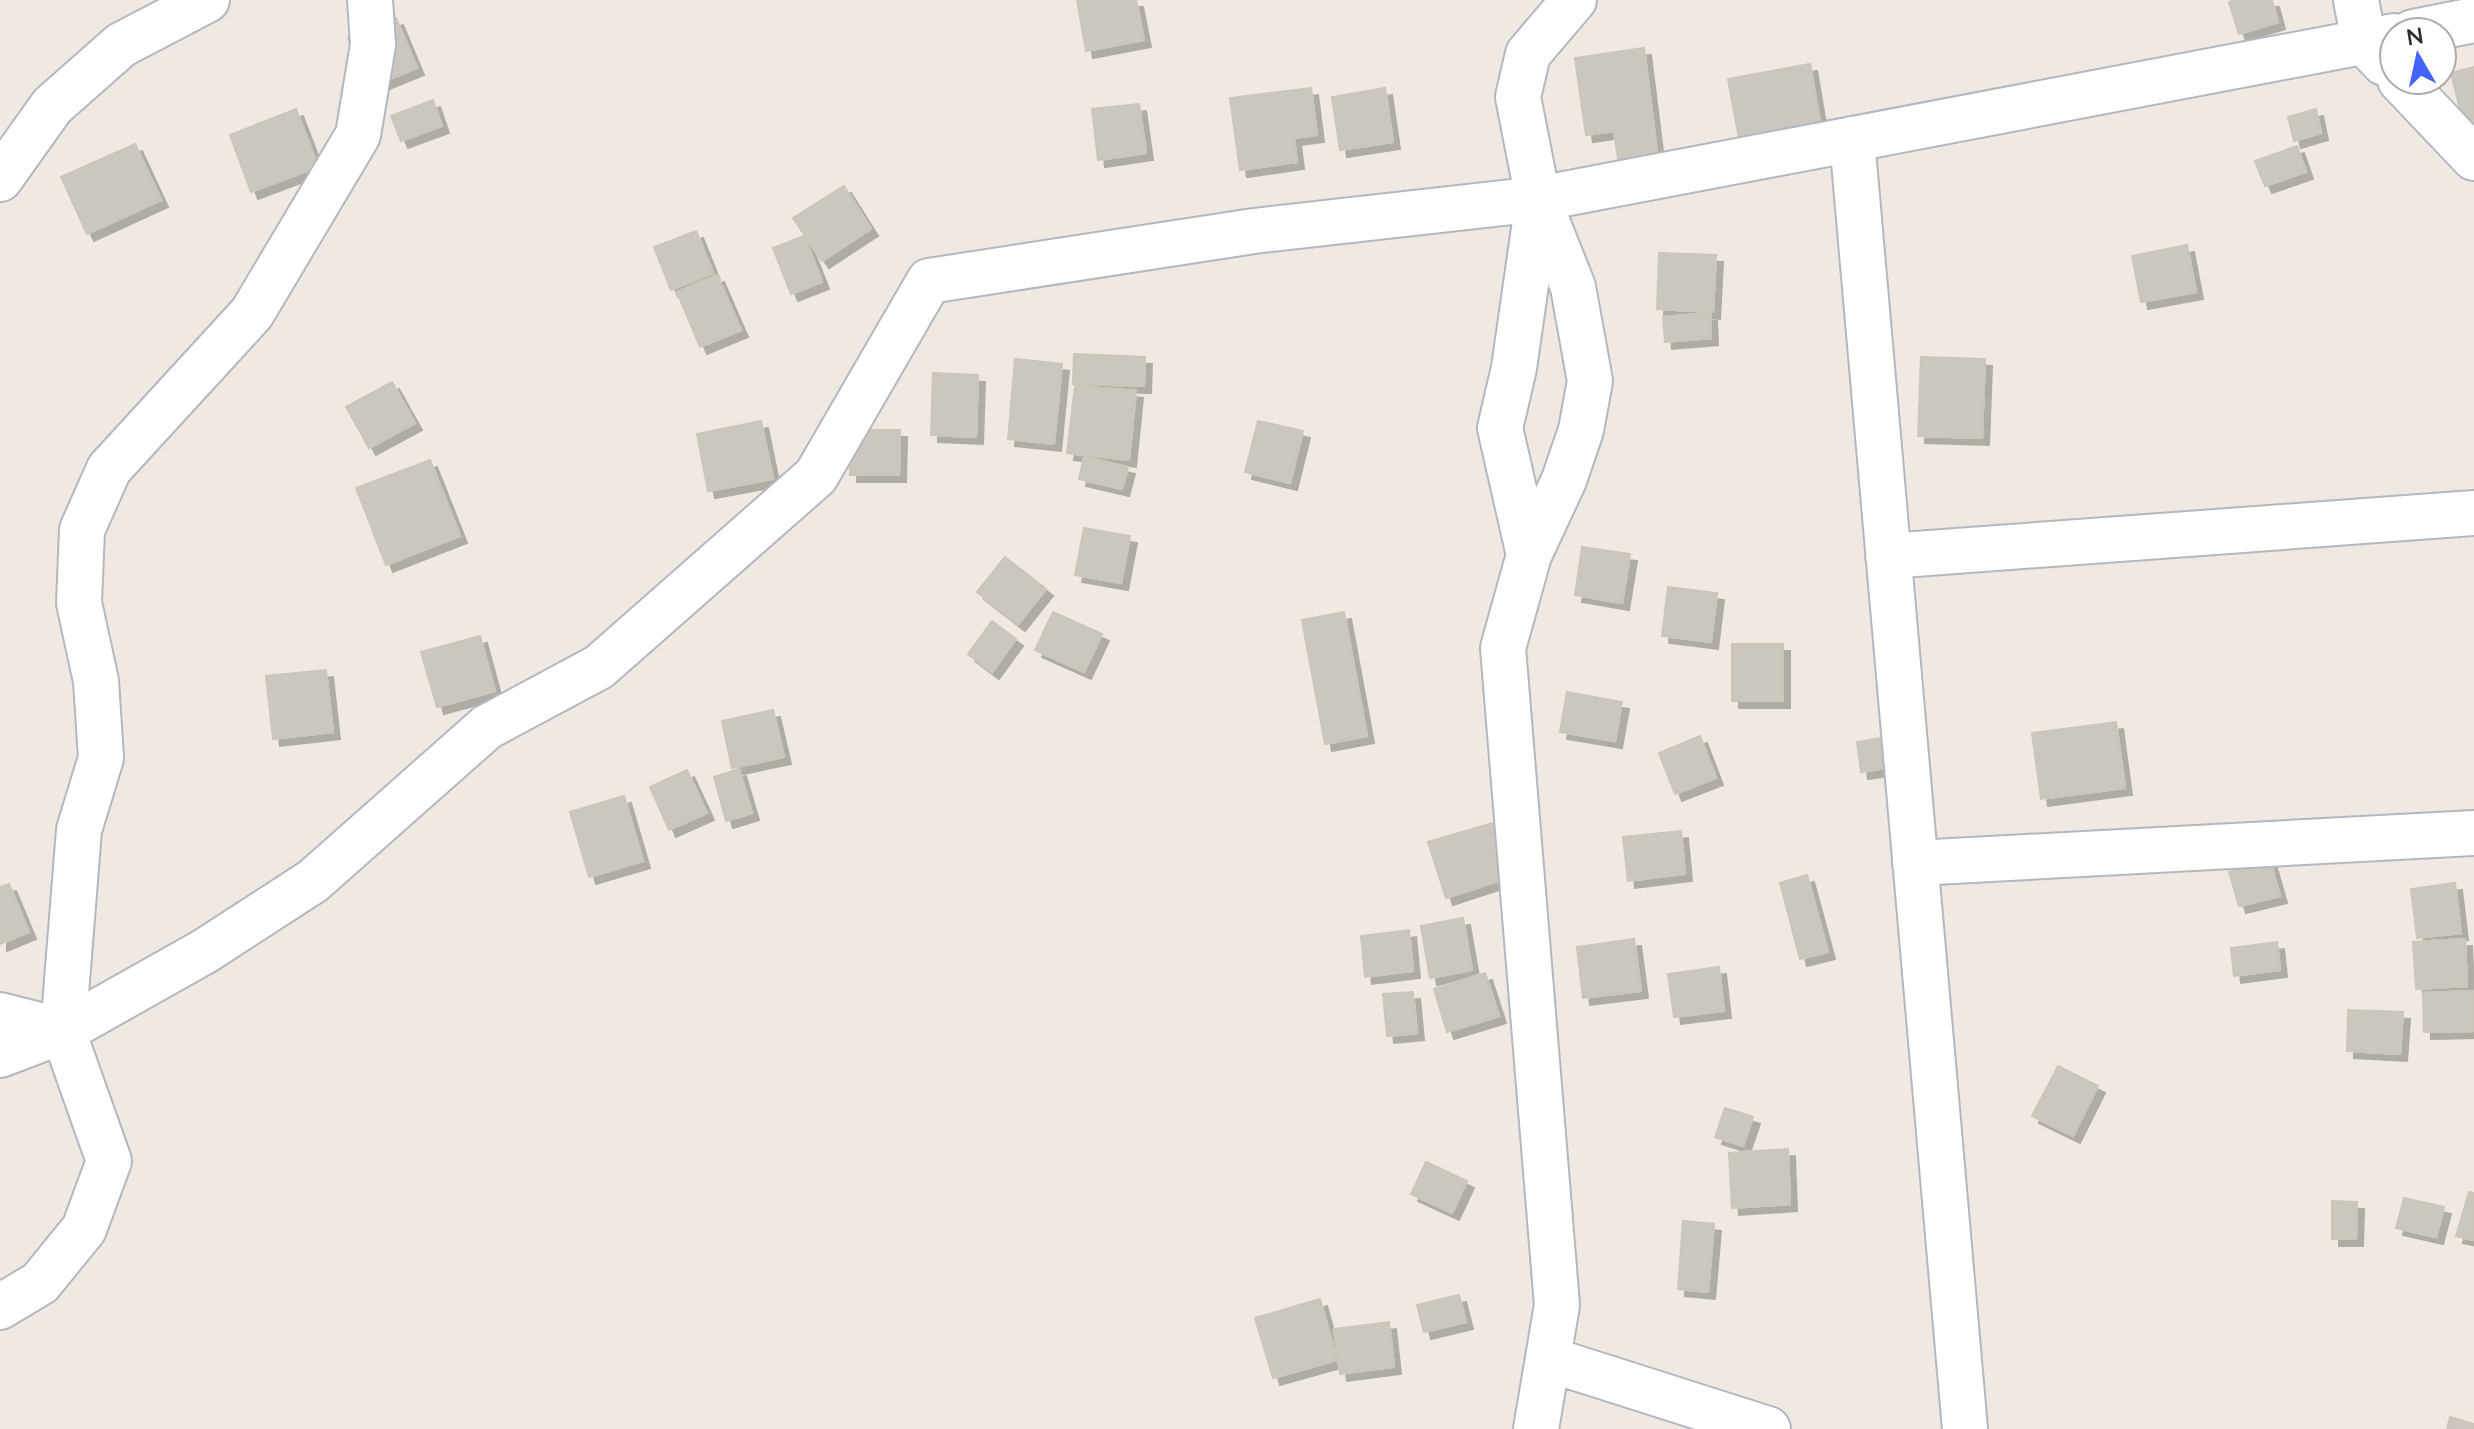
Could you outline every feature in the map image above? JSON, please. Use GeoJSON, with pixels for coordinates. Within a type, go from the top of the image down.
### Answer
{"type":"FeatureCollection","features":[{"type":"Feature","properties":{"kind":"street"},"geometry":{"type":"LineString","coordinates":[[0,179],[52,106],[121,45],[207,0]]}},
{"type":"Feature","properties":{"kind":"street"},"geometry":{"type":"LineString","coordinates":[[0,1307],[40,1283],[84,1229],[109,1161],[63,1031],[79,830],[101,758],[96,681],[79,603],[82,530],[109,469],[252,313],[358,135],[373,45],[370,0]]}},
{"type":"Feature","properties":{"kind":"street"},"geometry":{"type":"LineString","coordinates":[[1536,1429],[1557,1305],[1503,648],[1529,555],[1564,480],[1581,430],[1590,381],[1573,287],[1538,199],[1518,97],[1528,54],[1574,0]]}},
{"type":"Feature","properties":{"kind":"street"},"geometry":{"type":"LineString","coordinates":[[0,1055],[63,1031],[205,951],[313,881],[487,727],[599,667],[816,476],[929,281],[1254,231],[1538,199],[1852,139],[2371,26]]}},
{"type":"Feature","properties":{"kind":"street"},"geometry":{"type":"LineString","coordinates":[[2415,96],[2474,158]]}},
{"type":"Feature","properties":{"kind":"street"},"geometry":{"type":"LineString","coordinates":[[1852,139],[1965,1429]]}},
{"type":"Feature","properties":{"kind":"street"},"geometry":{"type":"LineString","coordinates":[[1529,555],[1500,428],[1514,368],[1538,199]]}},
{"type":"Feature","properties":{"kind":"street"},"geometry":{"type":"LineString","coordinates":[[1888,556],[2474,513]]}},
{"type":"Feature","properties":{"kind":"street"},"geometry":{"type":"LineString","coordinates":[[1915,863],[2474,833]]}},
{"type":"Feature","properties":{"kind":"street"},"geometry":{"type":"LineString","coordinates":[[0,1015],[63,1031]]}},
{"type":"Feature","properties":{"kind":"street"},"geometry":{"type":"LineString","coordinates":[[1548,1359],[1768,1429]]}},
{"type":"Feature","properties":{"kind":"building"},"geometry":{"type":"Polygon","coordinates":[[[1077,0],[1136,0],[1144,40],[1086,51],[1077,0]]]}},
{"type":"Feature","properties":{"kind":"building"},"geometry":{"type":"Polygon","coordinates":[[[2272,0],[2278,22],[2239,34],[2229,2],[2272,0]]]}},
{"type":"Feature","properties":{"kind":"building"},"geometry":{"type":"Polygon","coordinates":[[[396,18],[417,68],[368,88],[348,38],[396,18]]]}},
{"type":"Feature","properties":{"kind":"building"},"geometry":{"type":"Polygon","coordinates":[[[1644,48],[1658,160],[1619,166],[1614,131],[1586,135],[1575,58],[1644,48]]]}},
{"type":"Feature","properties":{"kind":"building"},"geometry":{"type":"Polygon","coordinates":[[[1810,64],[1823,140],[1742,154],[1728,79],[1810,64]]]}},
{"type":"Feature","properties":{"kind":"building"},"geometry":{"type":"Polygon","coordinates":[[[2474,67],[2474,165],[2457,96],[2458,71],[2474,67]]]}},
{"type":"Feature","properties":{"kind":"building"},"geometry":{"type":"Polygon","coordinates":[[[1311,88],[1317,135],[1294,138],[1297,162],[1240,170],[1230,98],[1311,88]]]}},
{"type":"Feature","properties":{"kind":"building"},"geometry":{"type":"Polygon","coordinates":[[[1385,88],[1393,142],[1340,150],[1332,97],[1385,88]]]}},
{"type":"Feature","properties":{"kind":"building"},"geometry":{"type":"Polygon","coordinates":[[[433,100],[442,126],[401,141],[391,116],[433,100]]]}},
{"type":"Feature","properties":{"kind":"building"},"geometry":{"type":"Polygon","coordinates":[[[1139,104],[1146,153],[1098,160],[1092,109],[1139,104]]]}},
{"type":"Feature","properties":{"kind":"building"},"geometry":{"type":"Polygon","coordinates":[[[296,109],[318,167],[251,192],[230,135],[296,109]]]}},
{"type":"Feature","properties":{"kind":"building"},"geometry":{"type":"Polygon","coordinates":[[[2316,109],[2321,133],[2294,141],[2288,117],[2316,109]]]}},
{"type":"Feature","properties":{"kind":"building"},"geometry":{"type":"Polygon","coordinates":[[[135,144],[161,200],[87,234],[61,177],[135,144]]]}},
{"type":"Feature","properties":{"kind":"building"},"geometry":{"type":"Polygon","coordinates":[[[2297,146],[2306,172],[2265,186],[2255,161],[2297,146]]]}},
{"type":"Feature","properties":{"kind":"building"},"geometry":{"type":"Polygon","coordinates":[[[844,186],[871,229],[822,261],[793,218],[844,186]]]}},
{"type":"Feature","properties":{"kind":"building"},"geometry":{"type":"Polygon","coordinates":[[[696,231],[713,273],[671,290],[654,247],[696,231]]]}},
{"type":"Feature","properties":{"kind":"building"},"geometry":{"type":"Polygon","coordinates":[[[804,236],[822,282],[791,294],[773,248],[804,236]]]}},
{"type":"Feature","properties":{"kind":"building"},"geometry":{"type":"Polygon","coordinates":[[[2187,245],[2196,292],[2141,302],[2132,256],[2187,245]]]}},
{"type":"Feature","properties":{"kind":"building"},"geometry":{"type":"Polygon","coordinates":[[[1659,253],[1716,255],[1713,312],[1657,309],[1659,253]]]}},
{"type":"Feature","properties":{"kind":"building"},"geometry":{"type":"Polygon","coordinates":[[[717,275],[741,330],[700,347],[677,292],[717,275]]]}},
{"type":"Feature","properties":{"kind":"building"},"geometry":{"type":"Polygon","coordinates":[[[1710,313],[1711,338],[1665,342],[1663,317],[1710,313]]]}},
{"type":"Feature","properties":{"kind":"building"},"geometry":{"type":"Polygon","coordinates":[[[1074,354],[1145,357],[1144,386],[1073,384],[1074,354]]]}},
{"type":"Feature","properties":{"kind":"building"},"geometry":{"type":"Polygon","coordinates":[[[1921,357],[1985,359],[1982,438],[1918,436],[1921,357]]]}},
{"type":"Feature","properties":{"kind":"building"},"geometry":{"type":"Polygon","coordinates":[[[1015,359],[1062,364],[1054,444],[1008,439],[1015,359]]]}},
{"type":"Feature","properties":{"kind":"building"},"geometry":{"type":"Polygon","coordinates":[[[933,373],[978,375],[976,437],[931,435],[933,373]]]}},
{"type":"Feature","properties":{"kind":"building"},"geometry":{"type":"Polygon","coordinates":[[[392,382],[415,423],[369,448],[346,407],[392,382]]]}},
{"type":"Feature","properties":{"kind":"building"},"geometry":{"type":"Polygon","coordinates":[[[1075,386],[1136,391],[1129,460],[1067,453],[1075,386]]]}},
{"type":"Feature","properties":{"kind":"building"},"geometry":{"type":"Polygon","coordinates":[[[761,421],[773,479],[708,491],[697,434],[761,421]]]}},
{"type":"Feature","properties":{"kind":"building"},"geometry":{"type":"Polygon","coordinates":[[[1258,421],[1303,431],[1290,483],[1245,472],[1258,421]]]}},
{"type":"Feature","properties":{"kind":"building"},"geometry":{"type":"Polygon","coordinates":[[[851,430],[900,430],[899,475],[850,475],[851,430]]]}},
{"type":"Feature","properties":{"kind":"building"},"geometry":{"type":"Polygon","coordinates":[[[1084,457],[1128,467],[1122,489],[1079,479],[1084,457]]]}},
{"type":"Feature","properties":{"kind":"building"},"geometry":{"type":"Polygon","coordinates":[[[430,460],[460,536],[386,565],[356,488],[430,460]]]}},
{"type":"Feature","properties":{"kind":"building"},"geometry":{"type":"Polygon","coordinates":[[[1084,528],[1130,536],[1121,583],[1075,575],[1084,528]]]}},
{"type":"Feature","properties":{"kind":"building"},"geometry":{"type":"Polygon","coordinates":[[[1582,547],[1630,554],[1622,603],[1575,595],[1582,547]]]}},
{"type":"Feature","properties":{"kind":"building"},"geometry":{"type":"Polygon","coordinates":[[[1005,557],[1046,589],[1018,624],[977,592],[1005,557]]]}},
{"type":"Feature","properties":{"kind":"building"},"geometry":{"type":"Polygon","coordinates":[[[1668,587],[1717,593],[1711,642],[1662,636],[1668,587]]]}},
{"type":"Feature","properties":{"kind":"building"},"geometry":{"type":"Polygon","coordinates":[[[1053,612],[1102,634],[1084,672],[1035,650],[1053,612]]]}},
{"type":"Feature","properties":{"kind":"building"},"geometry":{"type":"Polygon","coordinates":[[[1344,612],[1367,736],[1325,744],[1302,620],[1344,612]]]}},
{"type":"Feature","properties":{"kind":"building"},"geometry":{"type":"Polygon","coordinates":[[[992,621],[1016,639],[992,672],[968,654],[992,621]]]}},
{"type":"Feature","properties":{"kind":"building"},"geometry":{"type":"Polygon","coordinates":[[[480,636],[495,691],[437,707],[421,652],[480,636]]]}},
{"type":"Feature","properties":{"kind":"building"},"geometry":{"type":"Polygon","coordinates":[[[1732,644],[1783,644],[1783,701],[1732,701],[1732,644]]]}},
{"type":"Feature","properties":{"kind":"building"},"geometry":{"type":"Polygon","coordinates":[[[326,670],[333,732],[273,739],[266,676],[326,670]]]}},
{"type":"Feature","properties":{"kind":"building"},"geometry":{"type":"Polygon","coordinates":[[[1567,692],[1622,702],[1615,741],[1560,732],[1567,692]]]}},
{"type":"Feature","properties":{"kind":"building"},"geometry":{"type":"Polygon","coordinates":[[[773,710],[784,757],[732,768],[722,721],[773,710]]]}},
{"type":"Feature","properties":{"kind":"building"},"geometry":{"type":"Polygon","coordinates":[[[2116,722],[2125,788],[2041,799],[2032,733],[2116,722]]]}},
{"type":"Feature","properties":{"kind":"building"},"geometry":{"type":"Polygon","coordinates":[[[1700,736],[1716,778],[1675,794],[1659,753],[1700,736]]]}},
{"type":"Feature","properties":{"kind":"building"},"geometry":{"type":"Polygon","coordinates":[[[1883,738],[1887,768],[1861,772],[1857,742],[1883,738]]]}},
{"type":"Feature","properties":{"kind":"building"},"geometry":{"type":"Polygon","coordinates":[[[739,769],[752,813],[726,821],[714,777],[739,769]]]}},
{"type":"Feature","properties":{"kind":"building"},"geometry":{"type":"Polygon","coordinates":[[[687,770],[707,813],[669,830],[650,787],[687,770]]]}},
{"type":"Feature","properties":{"kind":"building"},"geometry":{"type":"Polygon","coordinates":[[[624,796],[643,861],[589,877],[570,812],[624,796]]]}},
{"type":"Feature","properties":{"kind":"building"},"geometry":{"type":"Polygon","coordinates":[[[1493,823],[1510,877],[1446,898],[1428,842],[1493,823]]]}},
{"type":"Feature","properties":{"kind":"building"},"geometry":{"type":"Polygon","coordinates":[[[1681,831],[1685,874],[1628,881],[1623,837],[1681,831]]]}},
{"type":"Feature","properties":{"kind":"building"},"geometry":{"type":"Polygon","coordinates":[[[2270,861],[2280,896],[2239,906],[2229,872],[2270,861]]]}},
{"type":"Feature","properties":{"kind":"building"},"geometry":{"type":"Polygon","coordinates":[[[1807,875],[1828,952],[1800,959],[1780,883],[1807,875]]]}},
{"type":"Feature","properties":{"kind":"building"},"geometry":{"type":"Polygon","coordinates":[[[2455,883],[2461,933],[2417,938],[2411,889],[2455,883]]]}},
{"type":"Feature","properties":{"kind":"building"},"geometry":{"type":"Polygon","coordinates":[[[9,884],[29,932],[0,944],[0,887],[9,884]]]}},
{"type":"Feature","properties":{"kind":"building"},"geometry":{"type":"Polygon","coordinates":[[[1463,918],[1472,970],[1430,978],[1421,926],[1463,918]]]}},
{"type":"Feature","properties":{"kind":"building"},"geometry":{"type":"Polygon","coordinates":[[[1409,930],[1413,971],[1365,977],[1361,936],[1409,930]]]}},
{"type":"Feature","properties":{"kind":"building"},"geometry":{"type":"Polygon","coordinates":[[[1634,939],[1641,991],[1583,998],[1577,947],[1634,939]]]}},
{"type":"Feature","properties":{"kind":"building"},"geometry":{"type":"Polygon","coordinates":[[[2465,939],[2467,986],[2416,989],[2413,942],[2465,939]]]}},
{"type":"Feature","properties":{"kind":"building"},"geometry":{"type":"Polygon","coordinates":[[[2277,942],[2280,970],[2234,976],[2231,948],[2277,942]]]}},
{"type":"Feature","properties":{"kind":"building"},"geometry":{"type":"Polygon","coordinates":[[[1719,967],[1724,1011],[1674,1017],[1668,974],[1719,967]]]}},
{"type":"Feature","properties":{"kind":"building"},"geometry":{"type":"Polygon","coordinates":[[[1485,973],[1499,1016],[1447,1032],[1434,989],[1485,973]]]}},
{"type":"Feature","properties":{"kind":"building"},"geometry":{"type":"Polygon","coordinates":[[[2474,991],[2474,1031],[2424,1032],[2423,993],[2474,991]]]}},
{"type":"Feature","properties":{"kind":"building"},"geometry":{"type":"Polygon","coordinates":[[[1413,992],[1417,1033],[1387,1036],[1383,994],[1413,992]]]}},
{"type":"Feature","properties":{"kind":"building"},"geometry":{"type":"Polygon","coordinates":[[[2348,1010],[2403,1012],[2400,1054],[2347,1051],[2348,1010]]]}},
{"type":"Feature","properties":{"kind":"building"},"geometry":{"type":"Polygon","coordinates":[[[2058,1066],[2098,1086],[2073,1136],[2032,1116],[2058,1066]]]}},
{"type":"Feature","properties":{"kind":"building"},"geometry":{"type":"Polygon","coordinates":[[[1725,1108],[1753,1117],[1743,1146],[1715,1137],[1725,1108]]]}},
{"type":"Feature","properties":{"kind":"building"},"geometry":{"type":"Polygon","coordinates":[[[1788,1149],[1790,1204],[1732,1208],[1729,1153],[1788,1149]]]}},
{"type":"Feature","properties":{"kind":"building"},"geometry":{"type":"Polygon","coordinates":[[[1426,1162],[1467,1181],[1452,1213],[1411,1194],[1426,1162]]]}},
{"type":"Feature","properties":{"kind":"building"},"geometry":{"type":"Polygon","coordinates":[[[2469,1192],[2474,1193],[2474,1240],[2456,1236],[2469,1192]]]}},
{"type":"Feature","properties":{"kind":"building"},"geometry":{"type":"Polygon","coordinates":[[[2404,1198],[2444,1207],[2436,1237],[2396,1228],[2404,1198]]]}},
{"type":"Feature","properties":{"kind":"building"},"geometry":{"type":"Polygon","coordinates":[[[2332,1201],[2357,1202],[2356,1239],[2332,1239],[2332,1201]]]}},
{"type":"Feature","properties":{"kind":"building"},"geometry":{"type":"Polygon","coordinates":[[[1683,1221],[1714,1224],[1708,1292],[1678,1289],[1683,1221]]]}},
{"type":"Feature","properties":{"kind":"building"},"geometry":{"type":"Polygon","coordinates":[[[1459,1295],[1466,1322],[1424,1332],[1417,1305],[1459,1295]]]}},
{"type":"Feature","properties":{"kind":"building"},"geometry":{"type":"Polygon","coordinates":[[[1320,1299],[1337,1360],[1273,1378],[1255,1318],[1320,1299]]]}},
{"type":"Feature","properties":{"kind":"building"},"geometry":{"type":"Polygon","coordinates":[[[1389,1322],[1394,1367],[1340,1374],[1334,1329],[1389,1322]]]}},
{"type":"Feature","properties":{"kind":"building"},"geometry":{"type":"Polygon","coordinates":[[[2450,1417],[2474,1424],[2474,1429],[2447,1429],[2450,1417]]]}}]}
